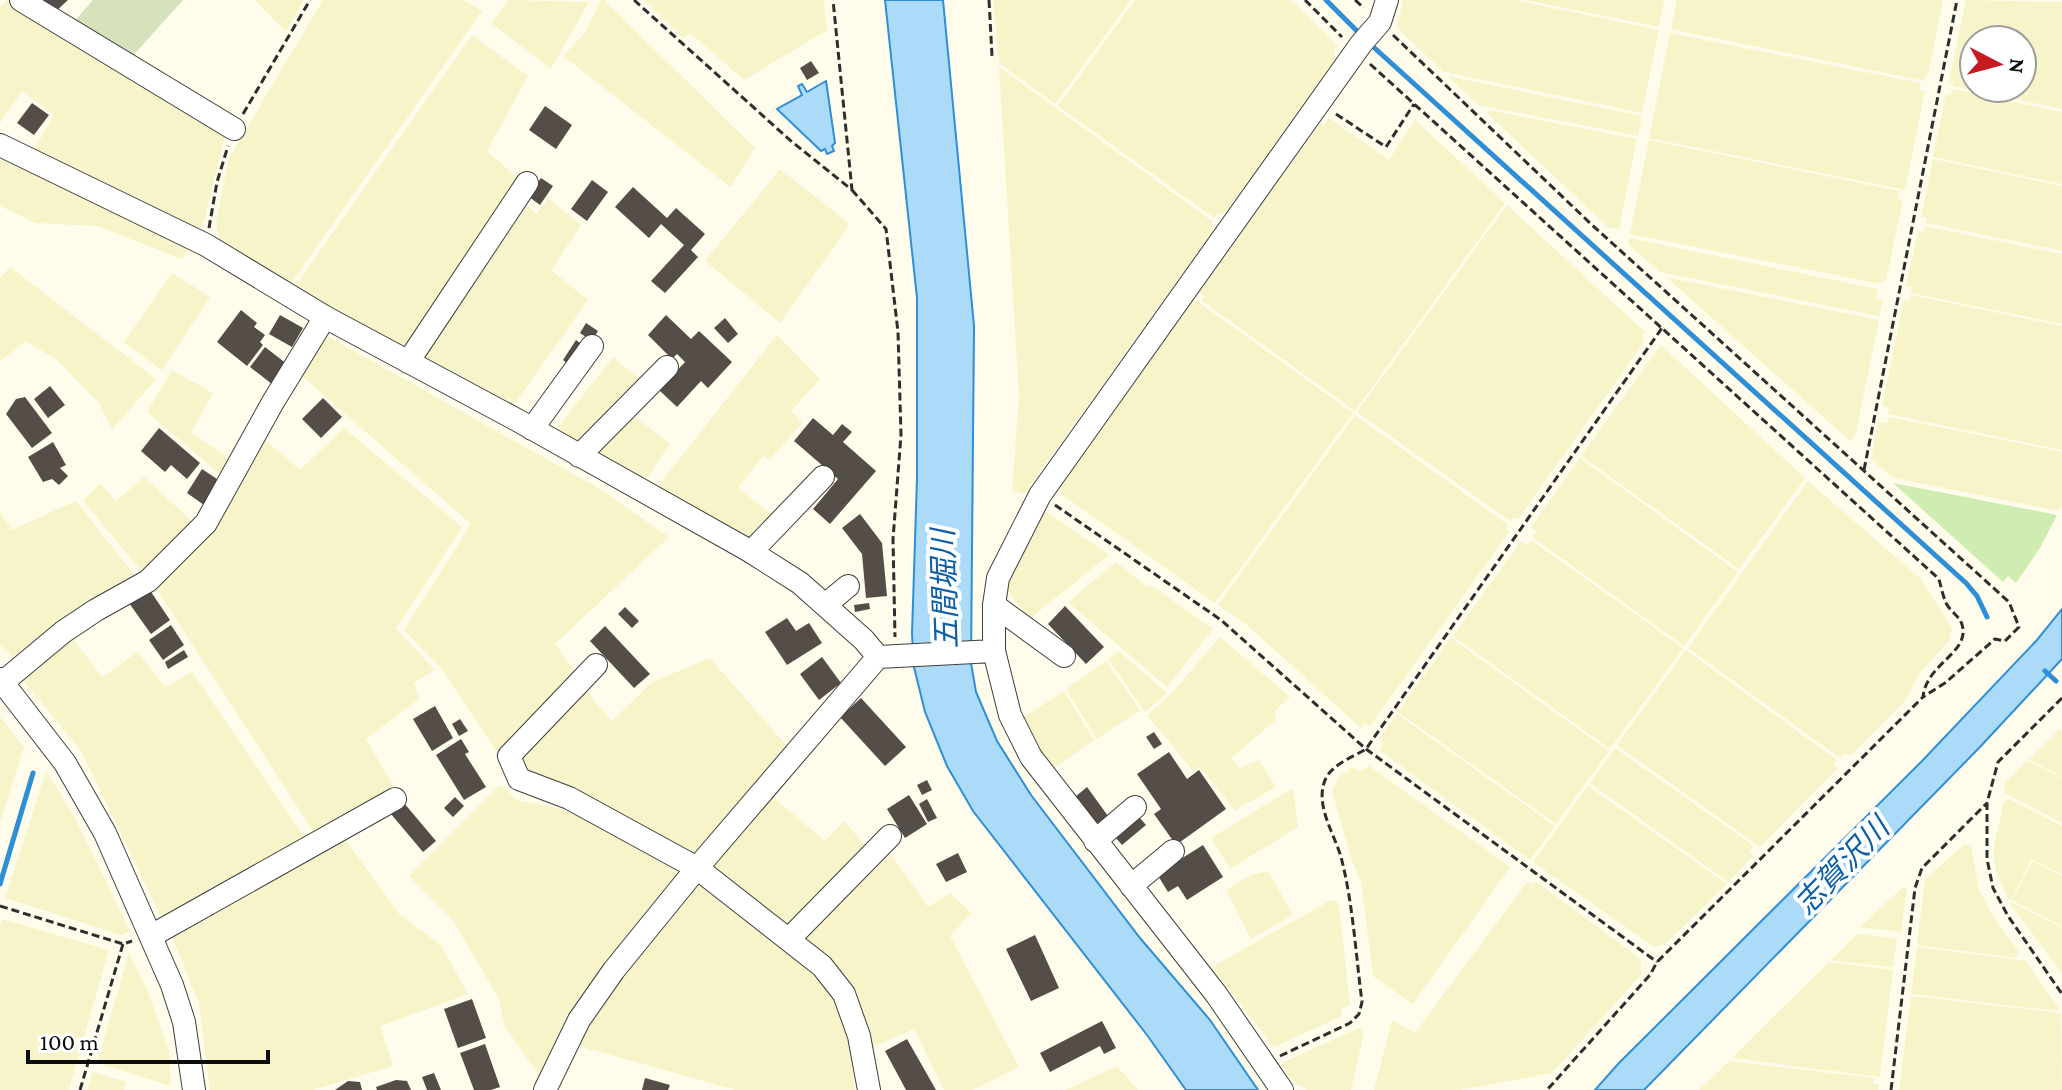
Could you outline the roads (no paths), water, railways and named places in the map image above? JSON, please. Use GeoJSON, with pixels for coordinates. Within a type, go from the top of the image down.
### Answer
{"type":"FeatureCollection","features":[{"type":"Feature","properties":{"kind":"street"},"geometry":{"type":"LineString","coordinates":[[21,0],[234,129]]}},
{"type":"Feature","properties":{"kind":"street"},"geometry":{"type":"LineString","coordinates":[[1282,1090],[1216,994],[1031,757],[1010,715],[994,651],[994,605],[998,578],[1040,495],[1368,37],[1387,0]]}},
{"type":"Feature","properties":{"kind":"street"},"geometry":{"type":"LineString","coordinates":[[0,145],[206,245],[325,317],[751,552],[800,583],[864,640],[894,657],[994,651]]}},
{"type":"Feature","properties":{"kind":"street"},"geometry":{"type":"LineString","coordinates":[[408,362],[527,183]]}},
{"type":"Feature","properties":{"kind":"street"},"geometry":{"type":"LineString","coordinates":[[194,1090],[184,1022],[172,985],[105,833],[82,790],[48,739],[1,681],[63,632],[148,581],[206,523],[273,402],[325,317]]}},
{"type":"Feature","properties":{"kind":"street"},"geometry":{"type":"LineString","coordinates":[[532,429],[592,346]]}},
{"type":"Feature","properties":{"kind":"street"},"geometry":{"type":"LineString","coordinates":[[579,456],[667,367]]}},
{"type":"Feature","properties":{"kind":"street"},"geometry":{"type":"LineString","coordinates":[[751,552],[823,477]]}},
{"type":"Feature","properties":{"kind":"street"},"geometry":{"type":"LineString","coordinates":[[825,605],[848,586]]}},
{"type":"Feature","properties":{"kind":"street"},"geometry":{"type":"LineString","coordinates":[[994,605],[1064,656]]}},
{"type":"Feature","properties":{"kind":"street"},"geometry":{"type":"LineString","coordinates":[[545,1090],[579,1020],[614,970],[697,868],[894,657]]}},
{"type":"Feature","properties":{"kind":"street"},"geometry":{"type":"LineString","coordinates":[[596,665],[509,756],[519,779],[569,798],[697,868],[822,966],[844,994],[859,1036],[869,1090]]}},
{"type":"Feature","properties":{"kind":"street"},"geometry":{"type":"LineString","coordinates":[[151,936],[395,799]]}},
{"type":"Feature","properties":{"kind":"street"},"geometry":{"type":"LineString","coordinates":[[1095,841],[1135,807]]}},
{"type":"Feature","properties":{"kind":"street"},"geometry":{"type":"LineString","coordinates":[[789,939],[890,836]]}},
{"type":"Feature","properties":{"kind":"street"},"geometry":{"type":"LineString","coordinates":[[1131,886],[1173,851]]}},
{"type":"Feature","properties":{"kind":"water","name":"五間堀川"},"geometry":{"type":"Polygon","coordinates":[[[885,0],[943,0],[974,326],[971,663],[976,692],[997,741],[1031,795],[1140,938],[1210,1020],[1258,1090],[1186,1090],[973,811],[947,766],[925,712],[914,667],[912,634],[917,478],[917,298],[885,0]]]}},
{"type":"Feature","properties":{"kind":"water"},"geometry":{"type":"Polygon","coordinates":[[[826,81],[835,143],[832,146],[834,151],[827,154],[777,109],[802,95],[798,86],[802,84],[807,92],[826,81]]]}},
{"type":"Feature","properties":{"kind":"water","name":"志賀沢川"},"geometry":{"type":"Polygon","coordinates":[[[2062,609],[2062,659],[1979,748],[1644,1090],[1595,1090],[1922,761],[2037,640],[2062,609]]]}},
{"type":"Feature","properties":{"kind":"waterway"},"geometry":{"type":"LineString","coordinates":[[1326,0],[1362,36]]}},
{"type":"Feature","properties":{"kind":"waterway"},"geometry":{"type":"LineString","coordinates":[[1369,43],[1966,583],[1977,596],[1987,617]]}},
{"type":"Feature","properties":{"kind":"waterway"},"geometry":{"type":"LineString","coordinates":[[2045,671],[2056,681]]}},
{"type":"Feature","properties":{"kind":"waterway"},"geometry":{"type":"LineString","coordinates":[[0,884],[33,773]]}}]}
